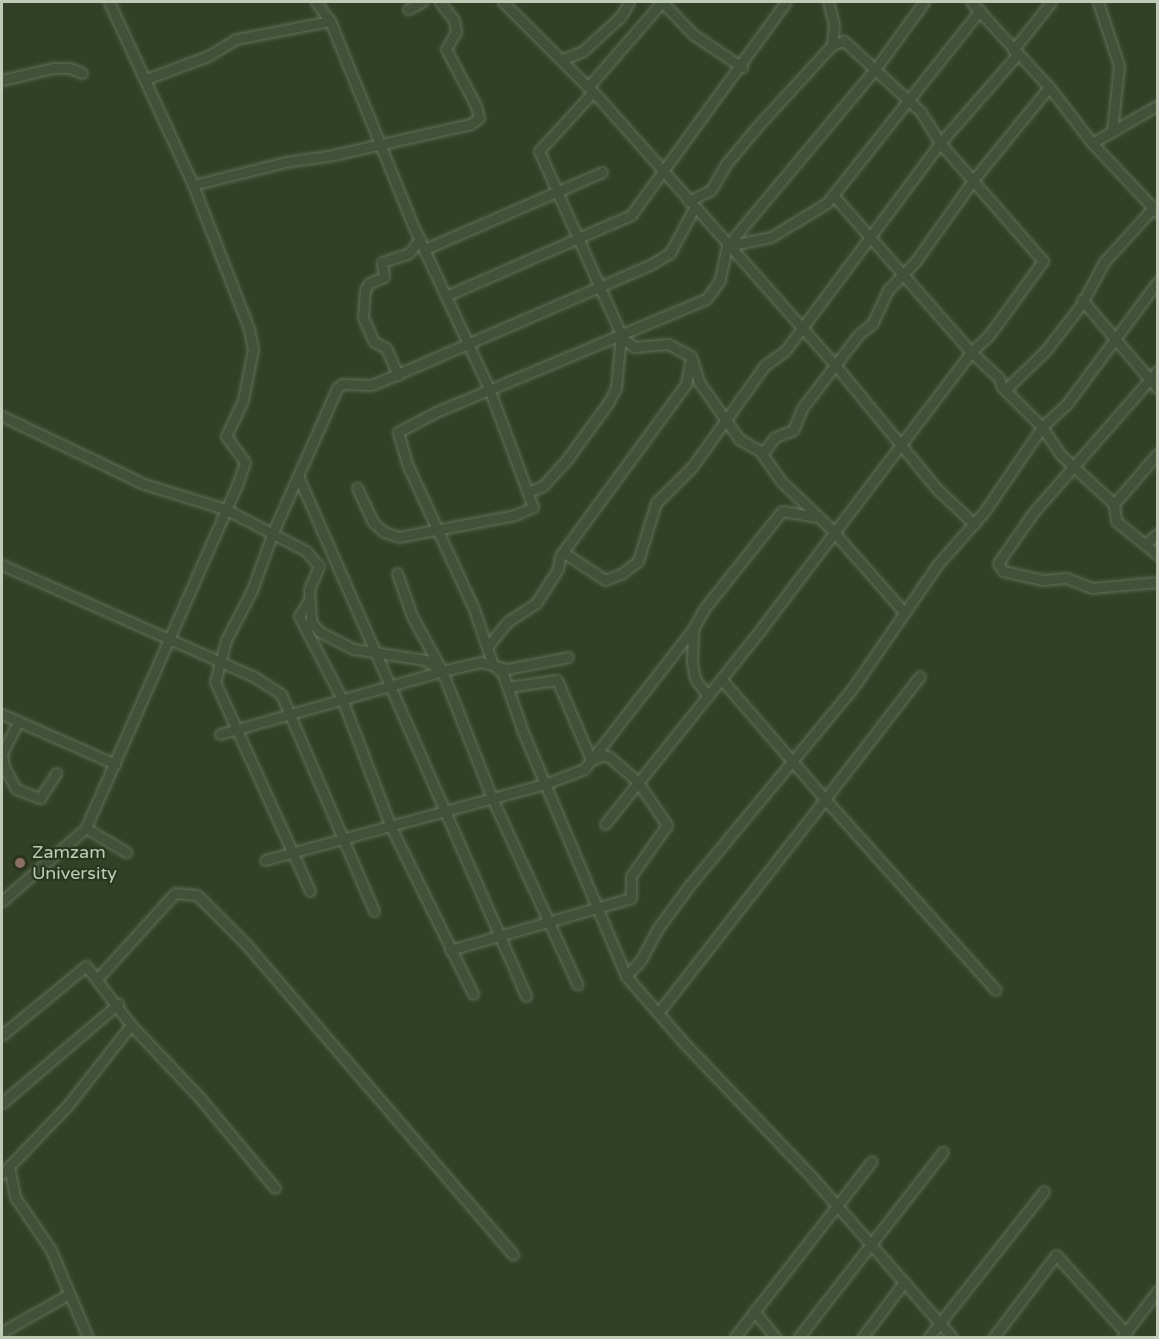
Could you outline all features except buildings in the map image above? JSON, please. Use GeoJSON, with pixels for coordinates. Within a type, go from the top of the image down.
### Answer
{"type":"FeatureCollection","features":[{"type":"Feature","properties":{"kind":"street"},"geometry":{"type":"LineString","coordinates":[[2,901],[86,828],[171,641],[245,462],[226,436],[243,400],[253,349],[249,329],[194,185],[109,2]]}},
{"type":"Feature","properties":{"kind":"street"},"geometry":{"type":"LineString","coordinates":[[316,2],[330,21],[420,239],[448,295],[490,391],[531,491],[533,507],[515,516],[399,537],[384,532],[373,522],[357,488]]}},
{"type":"Feature","properties":{"kind":"street"},"geometry":{"type":"LineString","coordinates":[[408,9],[422,2]]}},
{"type":"Feature","properties":{"kind":"street"},"geometry":{"type":"LineString","coordinates":[[194,185],[285,162],[380,145],[471,124],[479,118],[446,49],[456,32],[454,20],[440,2]]}},
{"type":"Feature","properties":{"kind":"street"},"geometry":{"type":"LineString","coordinates":[[503,2],[590,90],[662,168],[727,246],[836,366],[901,446],[974,524]]}},
{"type":"Feature","properties":{"kind":"street"},"geometry":{"type":"LineString","coordinates":[[561,60],[583,51],[621,16],[629,2]]}},
{"type":"Feature","properties":{"kind":"street"},"geometry":{"type":"LineString","coordinates":[[742,67],[694,36],[662,2],[538,150],[621,335],[634,347],[668,344],[691,356],[699,382],[739,440],[762,454],[815,517],[904,612]]}},
{"type":"Feature","properties":{"kind":"street"},"geometry":{"type":"LineString","coordinates":[[448,295],[631,215],[662,168],[742,67],[786,2]]}},
{"type":"Feature","properties":{"kind":"street"},"geometry":{"type":"LineString","coordinates":[[310,891],[215,682],[226,640],[252,590],[273,532],[337,388],[342,384],[371,385],[398,375],[667,256],[691,204],[711,190],[726,164],[756,128],[832,45],[834,25],[828,2]]}},
{"type":"Feature","properties":{"kind":"street"},"geometry":{"type":"LineString","coordinates":[[924,2],[876,68],[727,246],[720,280],[706,299],[398,432],[408,466],[438,531],[493,665],[503,674],[545,784],[599,906],[626,976],[904,1282],[952,1338]]}},
{"type":"Feature","properties":{"kind":"street"},"geometry":{"type":"LineString","coordinates":[[971,2],[1049,87],[1092,143],[1155,210],[1104,262],[1082,300],[1046,350],[1005,390]]}},
{"type":"Feature","properties":{"kind":"street"},"geometry":{"type":"LineString","coordinates":[[563,552],[605,580],[621,574],[638,561],[656,503],[678,486],[765,365],[785,351],[940,143],[1015,52],[1051,2]]}},
{"type":"Feature","properties":{"kind":"street"},"geometry":{"type":"LineString","coordinates":[[1098,2],[1119,66],[1112,132]]}},
{"type":"Feature","properties":{"kind":"street"},"geometry":{"type":"LineString","coordinates":[[727,246],[771,237],[827,203],[980,10]]}},
{"type":"Feature","properties":{"kind":"street"},"geometry":{"type":"LineString","coordinates":[[146,79],[208,56],[236,39],[330,21]]}},
{"type":"Feature","properties":{"kind":"street"},"geometry":{"type":"LineString","coordinates":[[605,824],[637,781],[708,696],[971,352],[989,335],[1043,261],[974,179],[940,143],[910,101],[849,43],[832,45]]}},
{"type":"Feature","properties":{"kind":"street"},"geometry":{"type":"LineString","coordinates":[[2,80],[53,68],[69,68],[82,73]]}},
{"type":"Feature","properties":{"kind":"street"},"geometry":{"type":"LineString","coordinates":[[762,454],[775,437],[793,430],[798,414],[859,333],[872,324],[888,290],[1049,87]]}},
{"type":"Feature","properties":{"kind":"street"},"geometry":{"type":"LineString","coordinates":[[1092,143],[1158,105]]}},
{"type":"Feature","properties":{"kind":"street"},"geometry":{"type":"LineString","coordinates":[[425,249],[602,172]]}},
{"type":"Feature","properties":{"kind":"street"},"geometry":{"type":"LineString","coordinates":[[833,195],[971,352],[999,378],[1005,390],[1041,428],[1073,468],[1114,504],[1116,521],[1147,543],[1158,555]]}},
{"type":"Feature","properties":{"kind":"street"},"geometry":{"type":"LineString","coordinates":[[398,375],[386,348],[374,342],[363,317],[365,290],[369,283],[384,277],[382,262],[409,253],[420,239]]}},
{"type":"Feature","properties":{"kind":"street"},"geometry":{"type":"LineString","coordinates":[[626,976],[641,960],[658,928],[689,886],[852,689],[938,564],[974,524],[1010,478],[1041,428],[1059,414],[1115,342],[1158,280]]}},
{"type":"Feature","properties":{"kind":"street"},"geometry":{"type":"LineString","coordinates":[[1082,300],[1115,342],[1158,389]]}},
{"type":"Feature","properties":{"kind":"street"},"geometry":{"type":"LineString","coordinates":[[531,491],[543,486],[568,458],[608,403],[616,388],[621,335]]}},
{"type":"Feature","properties":{"kind":"street"},"geometry":{"type":"LineString","coordinates":[[487,647],[507,622],[536,603],[558,569],[563,552],[686,384],[691,356]]}},
{"type":"Feature","properties":{"kind":"street"},"geometry":{"type":"LineString","coordinates":[[1158,370],[1007,546],[998,563],[1003,571],[1043,580],[1066,578],[1092,588],[1158,582]]}},
{"type":"Feature","properties":{"kind":"street"},"geometry":{"type":"LineString","coordinates":[[2,416],[144,484],[225,509],[273,532],[317,561],[309,600],[311,622],[320,632],[354,649],[425,660],[442,671]]}},
{"type":"Feature","properties":{"kind":"street"},"geometry":{"type":"LineString","coordinates":[[1114,504],[1158,453]]}},
{"type":"Feature","properties":{"kind":"street"},"geometry":{"type":"LineString","coordinates":[[298,476],[497,936],[526,996]]}},
{"type":"Feature","properties":{"kind":"street"},"geometry":{"type":"LineString","coordinates":[[265,860],[572,776],[591,760],[693,629],[756,540],[782,511],[815,517]]}},
{"type":"Feature","properties":{"kind":"street"},"geometry":{"type":"LineString","coordinates":[[1147,543],[1158,533]]}},
{"type":"Feature","properties":{"kind":"street"},"geometry":{"type":"LineString","coordinates":[[2,565],[219,663],[262,680],[281,694],[374,911]]}},
{"type":"Feature","properties":{"kind":"street"},"geometry":{"type":"LineString","coordinates":[[397,573],[412,616],[442,671],[492,798],[577,984]]}},
{"type":"Feature","properties":{"kind":"street"},"geometry":{"type":"LineString","coordinates":[[309,600],[299,616],[342,699],[391,827],[473,994]]}},
{"type":"Feature","properties":{"kind":"street"},"geometry":{"type":"LineString","coordinates":[[693,629],[692,662],[695,679],[708,696]]}},
{"type":"Feature","properties":{"kind":"street"},"geometry":{"type":"LineString","coordinates":[[220,734],[481,662],[507,669],[568,657]]}},
{"type":"Feature","properties":{"kind":"street"},"geometry":{"type":"LineString","coordinates":[[658,1013],[920,676]]}},
{"type":"Feature","properties":{"kind":"street"},"geometry":{"type":"LineString","coordinates":[[721,679],[996,990]]}},
{"type":"Feature","properties":{"kind":"street"},"geometry":{"type":"LineString","coordinates":[[507,687],[556,680],[591,760]]}},
{"type":"Feature","properties":{"kind":"street"},"geometry":{"type":"LineString","coordinates":[[2,714],[115,764]]}},
{"type":"Feature","properties":{"kind":"street"},"geometry":{"type":"LineString","coordinates":[[18,722],[2,753],[4,766],[16,789],[40,798],[56,773]]}},
{"type":"Feature","properties":{"kind":"street"},"geometry":{"type":"LineString","coordinates":[[450,950],[631,898],[631,876],[667,825],[637,781],[609,757],[603,755],[591,760]]}},
{"type":"Feature","properties":{"kind":"street"},"geometry":{"type":"LineString","coordinates":[[86,828],[126,852]]}},
{"type":"Feature","properties":{"kind":"street"},"geometry":{"type":"LineString","coordinates":[[97,979],[175,893],[197,895],[245,943],[513,1255]]}},
{"type":"Feature","properties":{"kind":"street"},"geometry":{"type":"LineString","coordinates":[[2,1035],[86,966],[118,1004],[131,1025],[200,1098],[275,1188]]}},
{"type":"Feature","properties":{"kind":"street"},"geometry":{"type":"LineString","coordinates":[[2,1102],[118,1004]]}},
{"type":"Feature","properties":{"kind":"street"},"geometry":{"type":"LineString","coordinates":[[2,1174],[68,1106],[131,1025]]}},
{"type":"Feature","properties":{"kind":"street"},"geometry":{"type":"LineString","coordinates":[[798,1338],[943,1152]]}},
{"type":"Feature","properties":{"kind":"street"},"geometry":{"type":"LineString","coordinates":[[734,1338],[834,1205],[872,1161]]}},
{"type":"Feature","properties":{"kind":"street"},"geometry":{"type":"LineString","coordinates":[[9,1166],[15,1197],[43,1234],[88,1338]]}},
{"type":"Feature","properties":{"kind":"street"},"geometry":{"type":"LineString","coordinates":[[928,1338],[1044,1191]]}},
{"type":"Feature","properties":{"kind":"street"},"geometry":{"type":"LineString","coordinates":[[993,1338],[1056,1255],[1124,1335],[1158,1290]]}},
{"type":"Feature","properties":{"kind":"street"},"geometry":{"type":"LineString","coordinates":[[862,1338],[904,1282]]}},
{"type":"Feature","properties":{"kind":"street"},"geometry":{"type":"LineString","coordinates":[[2,1332],[69,1294]]}},
{"type":"Feature","properties":{"kind":"street"},"geometry":{"type":"LineString","coordinates":[[754,1311],[776,1338]]}},
{"type":"Feature","properties":{"kind":"place","name":"Zamzam University"},"geometry":{"type":"Point","coordinates":[20,863]}}]}
